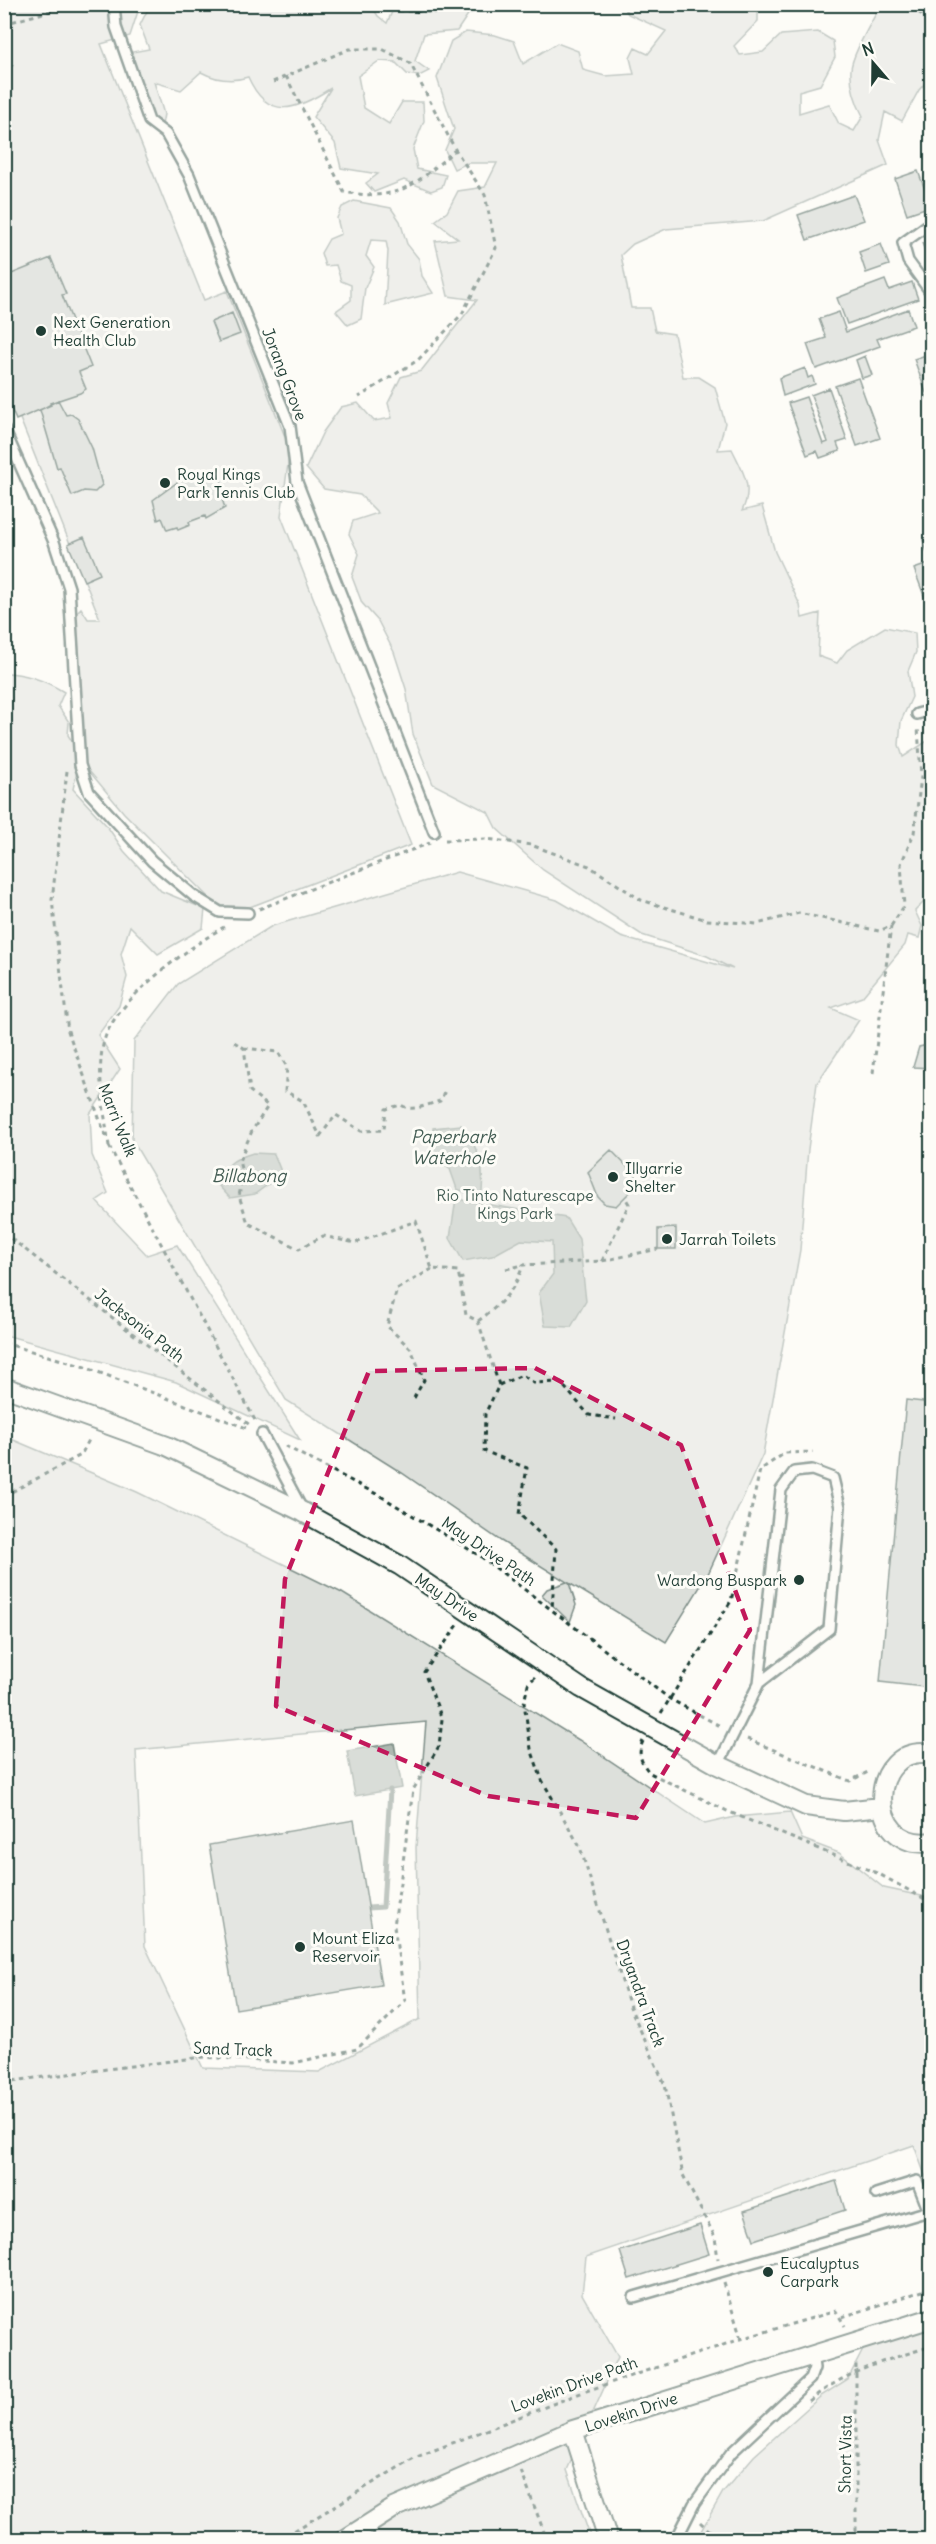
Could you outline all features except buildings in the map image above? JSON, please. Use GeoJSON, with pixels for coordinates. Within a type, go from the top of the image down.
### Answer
{"type":"FeatureCollection","features":[{"type":"Feature","properties":{"kind":"street","name":"May Drive"},"geometry":{"type":"LineString","coordinates":[[4,1387],[167,1446],[303,1512],[399,1564],[547,1664],[651,1729],[718,1765],[806,1806],[844,1811],[881,1807]]}},
{"type":"Feature","properties":{"kind":"street"},"geometry":{"type":"LineString","coordinates":[[932,1754],[910,1756],[896,1764],[886,1776],[881,1791],[881,1807],[886,1822],[910,1841],[932,1842]]}},
{"type":"Feature","properties":{"kind":"street","name":"Lovekin Drive"},"geometry":{"type":"LineString","coordinates":[[344,2540],[394,2508],[573,2430],[852,2341],[932,2318]]}},
{"type":"Feature","properties":{"kind":"street"},"geometry":{"type":"LineString","coordinates":[[573,2430],[608,2540]]}},
{"type":"Feature","properties":{"kind":"lane","name":"Jorang Grove"},"geometry":{"type":"LineString","coordinates":[[114,4],[116,27],[149,121],[166,134],[189,175],[290,426],[297,482],[434,832]]}},
{"type":"Feature","properties":{"kind":"lane"},"geometry":{"type":"LineString","coordinates":[[932,222],[903,243],[908,261],[932,294]]}},
{"type":"Feature","properties":{"kind":"lane"},"geometry":{"type":"LineString","coordinates":[[4,429],[54,542],[69,588],[80,765],[88,792],[152,861],[194,896],[220,912],[248,913]]}},
{"type":"Feature","properties":{"kind":"lane"},"geometry":{"type":"LineString","coordinates":[[917,714],[932,710]]}},
{"type":"Feature","properties":{"kind":"lane"},"geometry":{"type":"LineString","coordinates":[[262,1434],[303,1512]]}},
{"type":"Feature","properties":{"kind":"lane"},"geometry":{"type":"LineString","coordinates":[[718,1765],[759,1683],[781,1490],[794,1472],[812,1470],[833,1478],[840,1507],[829,1629],[759,1683]]}},
{"type":"Feature","properties":{"kind":"lane"},"geometry":{"type":"LineString","coordinates":[[634,2297],[720,2271],[930,2215],[917,2181],[876,2194]]}},
{"type":"Feature","properties":{"kind":"lane"},"geometry":{"type":"LineString","coordinates":[[676,2540],[694,2504],[731,2453],[810,2379],[814,2368],[812,2354]]}},
{"type":"Feature","properties":{"kind":"path"},"geometry":{"type":"LineString","coordinates":[[4,24],[75,4]]}},
{"type":"Feature","properties":{"kind":"path"},"geometry":{"type":"LineString","coordinates":[[245,4],[453,14],[590,4]]}},
{"type":"Feature","properties":{"kind":"path"},"geometry":{"type":"LineString","coordinates":[[903,4],[932,20]]}},
{"type":"Feature","properties":{"kind":"path"},"geometry":{"type":"LineString","coordinates":[[273,82],[349,49],[382,49],[410,63],[455,149],[485,195],[496,248],[462,314],[418,360],[359,397]]}},
{"type":"Feature","properties":{"kind":"path"},"geometry":{"type":"LineString","coordinates":[[286,76],[344,192],[371,197],[404,190],[455,149]]}},
{"type":"Feature","properties":{"kind":"path"},"geometry":{"type":"LineString","coordinates":[[873,1073],[891,926],[904,906],[902,864],[914,833],[921,777],[917,714]]}},
{"type":"Feature","properties":{"kind":"path","name":"Marri Walk"},"geometry":{"type":"LineString","coordinates":[[68,766],[52,900],[68,1031],[109,1146],[168,1262],[262,1434]]}},
{"type":"Feature","properties":{"kind":"path"},"geometry":{"type":"LineString","coordinates":[[109,1146],[100,1074],[106,1035],[129,1001],[170,964],[248,913],[438,840],[487,839],[531,844],[589,866],[641,900],[707,920],[757,924],[799,913],[879,932],[891,926]]}},
{"type":"Feature","properties":{"kind":"path"},"geometry":{"type":"LineString","coordinates":[[234,1042],[244,1048],[278,1052],[287,1067],[285,1091],[303,1101],[320,1136],[336,1115],[361,1131],[384,1130],[386,1109],[401,1105],[406,1109],[420,1107],[440,1101],[444,1090]]}},
{"type":"Feature","properties":{"kind":"path"},"geometry":{"type":"LineString","coordinates":[[244,1048],[250,1091],[268,1106],[252,1131],[241,1157],[241,1199],[249,1223],[299,1249],[323,1236],[356,1243],[416,1221],[432,1269]]}},
{"type":"Feature","properties":{"kind":"path"},"geometry":{"type":"LineString","coordinates":[[602,1261],[629,1204],[625,1197]]}},
{"type":"Feature","properties":{"kind":"path","name":"Jacksonia Path"},"geometry":{"type":"LineString","coordinates":[[4,1233],[262,1434]]}},
{"type":"Feature","properties":{"kind":"path"},"geometry":{"type":"LineString","coordinates":[[506,1269],[523,1265],[602,1261],[658,1249]]}},
{"type":"Feature","properties":{"kind":"path"},"geometry":{"type":"LineString","coordinates":[[478,1321],[492,1311],[517,1284],[523,1265]]}},
{"type":"Feature","properties":{"kind":"path"},"geometry":{"type":"LineString","coordinates":[[414,1398],[424,1380],[411,1349],[387,1326],[397,1289],[432,1269],[458,1271],[466,1315],[478,1321],[499,1385]]}},
{"type":"Feature","properties":{"kind":"path"},"geometry":{"type":"LineString","coordinates":[[459,1279],[467,1277]]}},
{"type":"Feature","properties":{"kind":"path","name":"May Drive Path"},"geometry":{"type":"LineString","coordinates":[[4,1343],[138,1386],[262,1434],[382,1497],[480,1556],[670,1700],[734,1733],[850,1781],[872,1770]]}},
{"type":"Feature","properties":{"kind":"path"},"geometry":{"type":"LineString","coordinates":[[552,1609],[556,1549],[519,1514],[527,1468],[484,1451],[485,1414],[499,1385],[522,1375],[534,1383],[560,1382],[589,1415],[616,1419]]}},
{"type":"Feature","properties":{"kind":"path"},"geometry":{"type":"LineString","coordinates":[[4,1496],[81,1455],[99,1422]]}},
{"type":"Feature","properties":{"kind":"path"},"geometry":{"type":"LineString","coordinates":[[813,1452],[785,1453],[760,1470],[731,1601],[641,1745],[639,1755],[642,1764],[650,1773],[727,1811],[879,1874],[932,1903]]}},
{"type":"Feature","properties":{"kind":"path","name":"Sand Track"},"geometry":{"type":"LineString","coordinates":[[4,2082],[203,2057],[293,2063],[357,2049],[405,2001],[394,1926],[413,1790],[439,1746],[442,1719],[424,1672],[468,1612]]}},
{"type":"Feature","properties":{"kind":"path","name":"Dryandra Track"},"geometry":{"type":"LineString","coordinates":[[547,1664],[528,1684],[524,1703],[531,1749],[542,1780],[580,1847],[630,2007],[665,2085],[683,2175],[715,2237],[720,2271],[741,2339]]}},
{"type":"Feature","properties":{"kind":"path"},"geometry":{"type":"LineString","coordinates":[[858,2369],[852,2341],[842,2318],[932,2288]]}},
{"type":"Feature","properties":{"kind":"path","name":"Lovekin Drive Path"},"geometry":{"type":"LineString","coordinates":[[279,2540],[414,2458],[586,2391],[741,2339],[836,2311],[842,2318]]}},
{"type":"Feature","properties":{"kind":"path"},"geometry":{"type":"LineString","coordinates":[[801,2408],[828,2385],[858,2369],[932,2346]]}},
{"type":"Feature","properties":{"kind":"path","name":"Short Vista"},"geometry":{"type":"LineString","coordinates":[[856,2540],[858,2369]]}},
{"type":"Feature","properties":{"kind":"path"},"geometry":{"type":"LineString","coordinates":[[519,2467],[547,2540]]}},
{"type":"Feature","properties":{"kind":"path"},"geometry":{"type":"LineString","coordinates":[[695,2531],[705,2513]]}},
{"type":"Feature","properties":{"kind":"path"},"geometry":{"type":"LineString","coordinates":[[700,2522],[720,2540]]}},
{"type":"Feature","properties":{"kind":"highlighted area"},"geometry":{"type":"Polygon","coordinates":[[[535,1368],[681,1445],[750,1630],[636,1818],[488,1796],[276,1706],[285,1579],[369,1371],[535,1368]]]}},
{"type":"Feature","properties":{"kind":"green space","name":"Royal Kings Park Tennis Club"},"geometry":{"type":"Polygon","coordinates":[[[5,5],[140,5],[130,36],[101,44],[204,300],[227,291],[290,449],[281,516],[411,845],[242,910],[228,910],[215,904],[124,813],[84,765],[75,614],[81,608],[88,619],[100,619],[5,381],[4,70],[14,65],[8,66],[5,62],[5,5]]]}},
{"type":"Feature","properties":{"kind":"green space"},"geometry":{"type":"Polygon","coordinates":[[[150,5],[371,5],[378,16],[387,23],[395,5],[430,5],[447,12],[453,5],[480,5],[473,7],[457,31],[424,34],[415,61],[429,71],[419,76],[407,74],[395,62],[379,61],[358,76],[364,108],[389,124],[402,102],[423,102],[424,121],[413,149],[417,169],[446,175],[442,187],[431,191],[404,180],[374,192],[366,183],[378,174],[341,168],[335,143],[313,117],[331,88],[306,102],[284,108],[265,101],[248,77],[224,79],[201,72],[181,90],[154,82],[164,114],[162,125],[144,115],[141,81],[130,65],[127,53],[149,49],[140,25],[150,5]]]}},
{"type":"Feature","properties":{"kind":"green space","name":"Rio Tinto Naturescape Kings Park"},"geometry":{"type":"Polygon","coordinates":[[[623,5],[758,5],[758,21],[734,46],[740,55],[763,52],[781,35],[818,32],[833,41],[835,57],[820,85],[799,91],[799,113],[829,104],[839,124],[854,131],[863,116],[852,88],[852,64],[863,37],[881,5],[931,5],[931,77],[919,90],[902,121],[885,112],[879,140],[888,165],[763,221],[666,229],[633,244],[621,255],[631,308],[650,308],[655,331],[674,334],[683,377],[699,377],[715,387],[725,423],[718,450],[732,449],[743,472],[747,494],[742,511],[762,506],[775,552],[800,605],[802,618],[820,613],[818,656],[837,663],[847,650],[885,627],[915,633],[916,652],[908,671],[912,697],[901,721],[899,745],[903,757],[932,738],[931,895],[915,911],[922,926],[919,938],[908,935],[905,945],[862,997],[831,1008],[859,1020],[817,1083],[808,1149],[800,1250],[763,1454],[708,1574],[666,1642],[569,1583],[576,1605],[570,1622],[542,1595],[547,1589],[567,1582],[286,1400],[132,1140],[134,1041],[178,984],[272,926],[457,872],[557,900],[621,937],[733,969],[707,956],[642,935],[543,870],[496,828],[488,812],[433,784],[413,734],[406,689],[394,652],[378,621],[362,603],[352,577],[359,554],[349,534],[353,521],[378,513],[360,495],[324,489],[306,468],[323,432],[341,407],[358,403],[374,421],[392,418],[388,403],[401,377],[421,371],[477,300],[448,296],[435,241],[458,239],[435,221],[447,212],[458,191],[485,187],[497,163],[468,163],[454,169],[445,150],[454,129],[437,78],[451,41],[466,32],[495,35],[514,41],[523,64],[557,43],[578,51],[583,70],[605,76],[634,74],[630,58],[635,48],[648,54],[666,31],[628,14],[623,5]]]}},
{"type":"Feature","properties":{"kind":"green space"},"geometry":{"type":"Polygon","coordinates":[[[354,201],[391,208],[400,221],[407,244],[419,259],[422,276],[433,293],[385,305],[388,251],[386,241],[371,240],[366,256],[374,267],[365,288],[361,319],[348,325],[336,311],[351,300],[351,285],[341,281],[336,265],[325,266],[321,253],[329,239],[341,234],[337,218],[342,207],[354,201]]]}},
{"type":"Feature","properties":{"kind":"green space"},"geometry":{"type":"Polygon","coordinates":[[[4,673],[36,678],[64,692],[58,706],[69,722],[68,735],[75,746],[77,772],[73,789],[107,826],[124,851],[161,891],[205,909],[203,928],[158,954],[130,926],[121,954],[127,977],[119,1006],[98,1035],[120,1069],[90,1114],[92,1155],[108,1193],[96,1201],[147,1255],[177,1245],[300,1440],[176,1382],[5,1335],[4,673]]]}},
{"type":"Feature","properties":{"kind":"green space"},"geometry":{"type":"Polygon","coordinates":[[[4,1436],[137,1492],[342,1593],[579,1740],[705,1824],[735,1817],[790,1812],[802,1839],[839,1853],[884,1888],[926,1897],[931,1901],[931,2192],[914,2145],[586,2257],[582,2294],[618,2357],[567,2470],[591,2539],[5,2539],[4,1436]],[[426,1722],[136,1750],[145,1946],[203,2068],[319,2072],[420,2019],[416,1847],[426,1722]]]}},
{"type":"Feature","properties":{"kind":"green space"},"geometry":{"type":"Polygon","coordinates":[[[931,2327],[931,2539],[696,2540],[723,2492],[754,2456],[821,2396],[848,2379],[864,2348],[931,2327]]]}},
{"type":"Feature","properties":{"kind":"water","name":"Paperbark Waterhole"},"geometry":{"type":"Polygon","coordinates":[[[461,1125],[480,1159],[483,1178],[481,1198],[457,1189],[450,1169],[433,1158],[433,1128],[461,1125]]]}},
{"type":"Feature","properties":{"kind":"water","name":"Billabong"},"geometry":{"type":"Polygon","coordinates":[[[253,1153],[274,1154],[282,1174],[255,1194],[230,1198],[219,1186],[224,1172],[234,1160],[253,1153]]]}},
{"type":"Feature","properties":{"kind":"water"},"geometry":{"type":"Polygon","coordinates":[[[456,1199],[566,1218],[579,1239],[586,1301],[571,1327],[545,1326],[539,1293],[553,1274],[552,1242],[521,1240],[492,1256],[463,1261],[450,1238],[456,1199]]]}},
{"type":"Feature","properties":{"kind":"water"},"geometry":{"type":"Polygon","coordinates":[[[394,1743],[402,1788],[355,1796],[347,1751],[394,1743]]]}},
{"type":"Feature","properties":{"kind":"waterway"},"geometry":{"type":"LineString","coordinates":[[368,1908],[383,1907],[390,1790]]}},
{"type":"Feature","properties":{"kind":"place","name":"Next Generation Health Club"},"geometry":{"type":"Point","coordinates":[41,331]}},
{"type":"Feature","properties":{"kind":"place","name":"Royal Kings Park Tennis Club"},"geometry":{"type":"Point","coordinates":[165,483]}},
{"type":"Feature","properties":{"kind":"place","name":"Illyarrie Shelter"},"geometry":{"type":"Point","coordinates":[613,1177]}},
{"type":"Feature","properties":{"kind":"place","name":"Jarrah Toilets"},"geometry":{"type":"Point","coordinates":[667,1239]}},
{"type":"Feature","properties":{"kind":"place","name":"Wardong Buspark"},"geometry":{"type":"Point","coordinates":[799,1580]}},
{"type":"Feature","properties":{"kind":"place","name":"Mount Eliza Reservoir"},"geometry":{"type":"Point","coordinates":[300,1947]}},
{"type":"Feature","properties":{"kind":"place","name":"Eucalyptus Carpark"},"geometry":{"type":"Point","coordinates":[768,2272]}}]}
